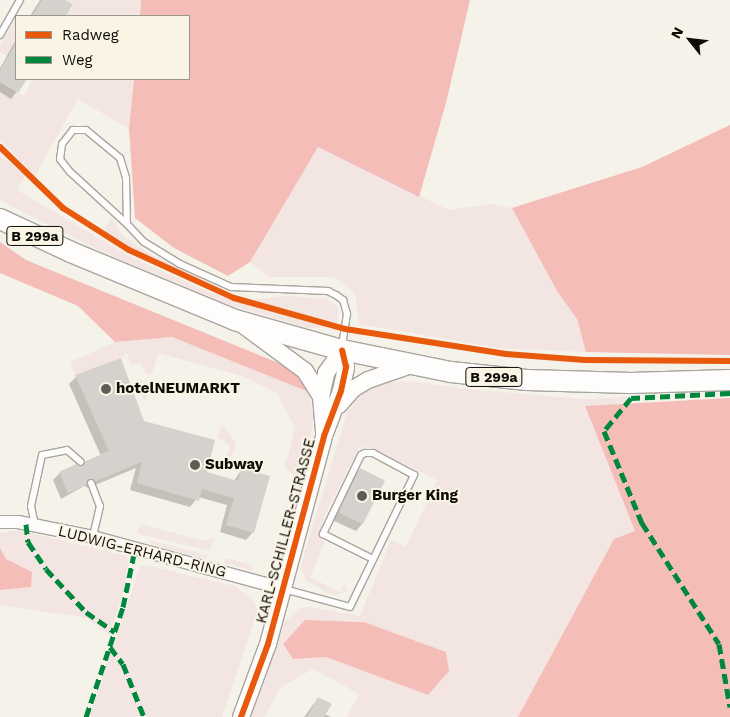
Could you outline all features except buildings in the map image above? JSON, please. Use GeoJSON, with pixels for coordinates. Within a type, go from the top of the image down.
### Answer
{"type":"FeatureCollection","features":[{"type":"Feature","properties":{"kind":"main road","name":"B 299a"},"geometry":{"type":"LineString","coordinates":[[0,219],[70,252],[235,320],[342,350],[411,365],[490,376],[578,382],[730,380]]}},
{"type":"Feature","properties":{"kind":"street"},"geometry":{"type":"LineString","coordinates":[[235,320],[298,364],[321,396]]}},
{"type":"Feature","properties":{"kind":"street"},"geometry":{"type":"LineString","coordinates":[[324,436],[321,396],[329,367],[342,350]]}},
{"type":"Feature","properties":{"kind":"street","name":"KARL-SCHILLER-STRASSE"},"geometry":{"type":"LineString","coordinates":[[241,717],[284,589],[324,436],[334,411],[346,367],[342,350]]}},
{"type":"Feature","properties":{"kind":"street"},"geometry":{"type":"LineString","coordinates":[[334,411],[361,384],[411,365]]}},
{"type":"Feature","properties":{"kind":"street","name":"LUDWIG-ERHARD-RING"},"geometry":{"type":"LineString","coordinates":[[0,522],[35,525],[93,537],[284,589]]}},
{"type":"Feature","properties":{"kind":"lane"},"geometry":{"type":"LineString","coordinates":[[0,35],[20,0]]}},
{"type":"Feature","properties":{"kind":"lane"},"geometry":{"type":"LineString","coordinates":[[128,224],[126,178],[120,158],[86,130],[73,130],[62,144],[60,158],[70,172],[160,254],[231,287],[316,290],[336,295],[342,300],[347,314],[342,350]]}},
{"type":"Feature","properties":{"kind":"lane"},"geometry":{"type":"LineString","coordinates":[[35,525],[31,506],[42,455],[67,450],[81,462]]}},
{"type":"Feature","properties":{"kind":"lane"},"geometry":{"type":"LineString","coordinates":[[284,589],[350,607],[414,475],[373,453],[361,455],[323,534],[373,559]]}},
{"type":"Feature","properties":{"kind":"lane"},"geometry":{"type":"LineString","coordinates":[[91,483],[100,506],[93,537]]}},
{"type":"Feature","properties":{"kind":"shaded area"},"geometry":{"type":"Polygon","coordinates":[[[65,0],[141,0],[140,15],[67,15],[73,4],[65,0]]]}},
{"type":"Feature","properties":{"kind":"shaded area"},"geometry":{"type":"Polygon","coordinates":[[[141,0],[470,0],[446,103],[419,197],[318,147],[250,262],[228,276],[174,248],[135,218],[129,129],[134,80],[190,80],[190,15],[140,15],[141,0]]]}},
{"type":"Feature","properties":{"kind":"shaded area"},"geometry":{"type":"Polygon","coordinates":[[[15,20],[15,52],[12,50],[8,57],[0,52],[0,46],[15,20]]]}},
{"type":"Feature","properties":{"kind":"shaded area"},"geometry":{"type":"Polygon","coordinates":[[[32,80],[134,80],[129,129],[78,99],[35,176],[0,140],[0,82],[24,96],[32,80]]]}},
{"type":"Feature","properties":{"kind":"shaded area"},"geometry":{"type":"Polygon","coordinates":[[[730,125],[730,355],[586,352],[577,319],[557,291],[512,208],[642,167],[730,125]]]}},
{"type":"Feature","properties":{"kind":"shaded area"},"geometry":{"type":"Polygon","coordinates":[[[318,147],[449,210],[491,204],[512,208],[557,291],[577,319],[586,352],[499,348],[359,324],[355,294],[335,277],[269,277],[250,262],[318,147]]]}},
{"type":"Feature","properties":{"kind":"shaded area"},"geometry":{"type":"Polygon","coordinates":[[[0,155],[25,176],[17,190],[131,257],[211,293],[327,327],[307,328],[227,304],[105,253],[9,205],[0,200],[0,155]]]}},
{"type":"Feature","properties":{"kind":"shaded area"},"geometry":{"type":"Polygon","coordinates":[[[112,218],[123,236],[150,254],[218,287],[130,248],[103,230],[112,218]]]}},
{"type":"Feature","properties":{"kind":"shaded area"},"geometry":{"type":"Polygon","coordinates":[[[0,242],[26,260],[281,364],[297,375],[309,392],[172,337],[115,342],[78,306],[0,273],[0,242]]]}},
{"type":"Feature","properties":{"kind":"shaded area"},"geometry":{"type":"Polygon","coordinates":[[[288,296],[326,299],[338,307],[336,323],[251,300],[288,296]]]}},
{"type":"Feature","properties":{"kind":"shaded area"},"geometry":{"type":"Polygon","coordinates":[[[172,337],[309,392],[314,416],[304,476],[295,478],[283,464],[288,457],[295,428],[277,393],[242,376],[158,353],[152,374],[146,374],[140,363],[131,365],[127,353],[121,358],[75,375],[70,362],[115,342],[172,337]]]}},
{"type":"Feature","properties":{"kind":"shaded area"},"geometry":{"type":"Polygon","coordinates":[[[137,380],[150,383],[145,402],[134,382],[137,380]]]}},
{"type":"Feature","properties":{"kind":"shaded area"},"geometry":{"type":"Polygon","coordinates":[[[382,381],[418,382],[466,389],[582,399],[627,397],[623,404],[585,407],[635,531],[518,717],[347,717],[359,694],[313,669],[281,687],[264,717],[250,717],[285,621],[301,608],[310,607],[360,616],[391,540],[406,547],[437,480],[370,447],[359,448],[325,515],[318,537],[325,542],[310,577],[340,592],[345,584],[348,591],[336,595],[327,593],[306,580],[301,568],[304,555],[347,413],[361,394],[382,381]],[[345,620],[326,657],[428,695],[446,652],[364,622],[345,620]]]}},
{"type":"Feature","properties":{"kind":"shaded area"},"geometry":{"type":"Polygon","coordinates":[[[730,398],[730,717],[518,717],[614,539],[635,531],[585,406],[730,398]]]}},
{"type":"Feature","properties":{"kind":"shaded area"},"geometry":{"type":"Polygon","coordinates":[[[222,425],[236,443],[227,472],[223,470],[230,446],[217,437],[222,425]]]}},
{"type":"Feature","properties":{"kind":"shaded area"},"geometry":{"type":"Polygon","coordinates":[[[141,524],[203,541],[215,537],[210,551],[140,534],[137,531],[141,524]]]}},
{"type":"Feature","properties":{"kind":"shaded area"},"geometry":{"type":"Polygon","coordinates":[[[18,530],[126,556],[129,560],[124,590],[110,636],[87,618],[0,605],[0,533],[18,530]]]}},
{"type":"Feature","properties":{"kind":"shaded area"},"geometry":{"type":"Polygon","coordinates":[[[149,540],[208,555],[207,559],[158,547],[149,540]]]}},
{"type":"Feature","properties":{"kind":"shaded area"},"geometry":{"type":"Polygon","coordinates":[[[0,548],[6,559],[32,572],[31,587],[0,590],[0,548]]]}},
{"type":"Feature","properties":{"kind":"shaded area"},"geometry":{"type":"Polygon","coordinates":[[[226,558],[251,565],[254,571],[224,563],[226,558]]]}},
{"type":"Feature","properties":{"kind":"shaded area"},"geometry":{"type":"Polygon","coordinates":[[[145,565],[234,586],[251,598],[258,609],[222,717],[89,717],[140,567],[145,565]]]}},
{"type":"Feature","properties":{"kind":"shaded area"},"geometry":{"type":"Polygon","coordinates":[[[305,620],[364,622],[446,652],[449,671],[428,695],[326,657],[293,659],[283,644],[305,620]]]}},
{"type":"Feature","properties":{"kind":"marked path"},"geometry":{"type":"LineString","coordinates":[[730,393],[631,398],[604,431],[642,523],[719,644],[730,707]]}},
{"type":"Feature","properties":{"kind":"marked path"},"geometry":{"type":"LineString","coordinates":[[26,524],[28,542],[46,569],[86,612],[115,632]]}},
{"type":"Feature","properties":{"kind":"marked path"},"geometry":{"type":"LineString","coordinates":[[86,717],[123,607],[135,549]]}},
{"type":"Feature","properties":{"kind":"marked path"},"geometry":{"type":"LineString","coordinates":[[110,647],[123,664],[144,717]]}},
{"type":"Feature","properties":{"kind":"cycle path"},"geometry":{"type":"LineString","coordinates":[[0,147],[63,208],[129,250],[234,298],[345,329],[506,354],[585,360],[730,361]]}},
{"type":"Feature","properties":{"kind":"cycle path"},"geometry":{"type":"LineString","coordinates":[[241,717],[268,644],[324,436],[341,391],[346,367],[342,350]]}},
{"type":"Feature","properties":{"kind":"place","name":"hotelNEUMARKT"},"geometry":{"type":"Point","coordinates":[106,389]}},
{"type":"Feature","properties":{"kind":"place","name":"Subway"},"geometry":{"type":"Point","coordinates":[195,465]}},
{"type":"Feature","properties":{"kind":"place","name":"Burger King"},"geometry":{"type":"Point","coordinates":[362,496]}}]}
